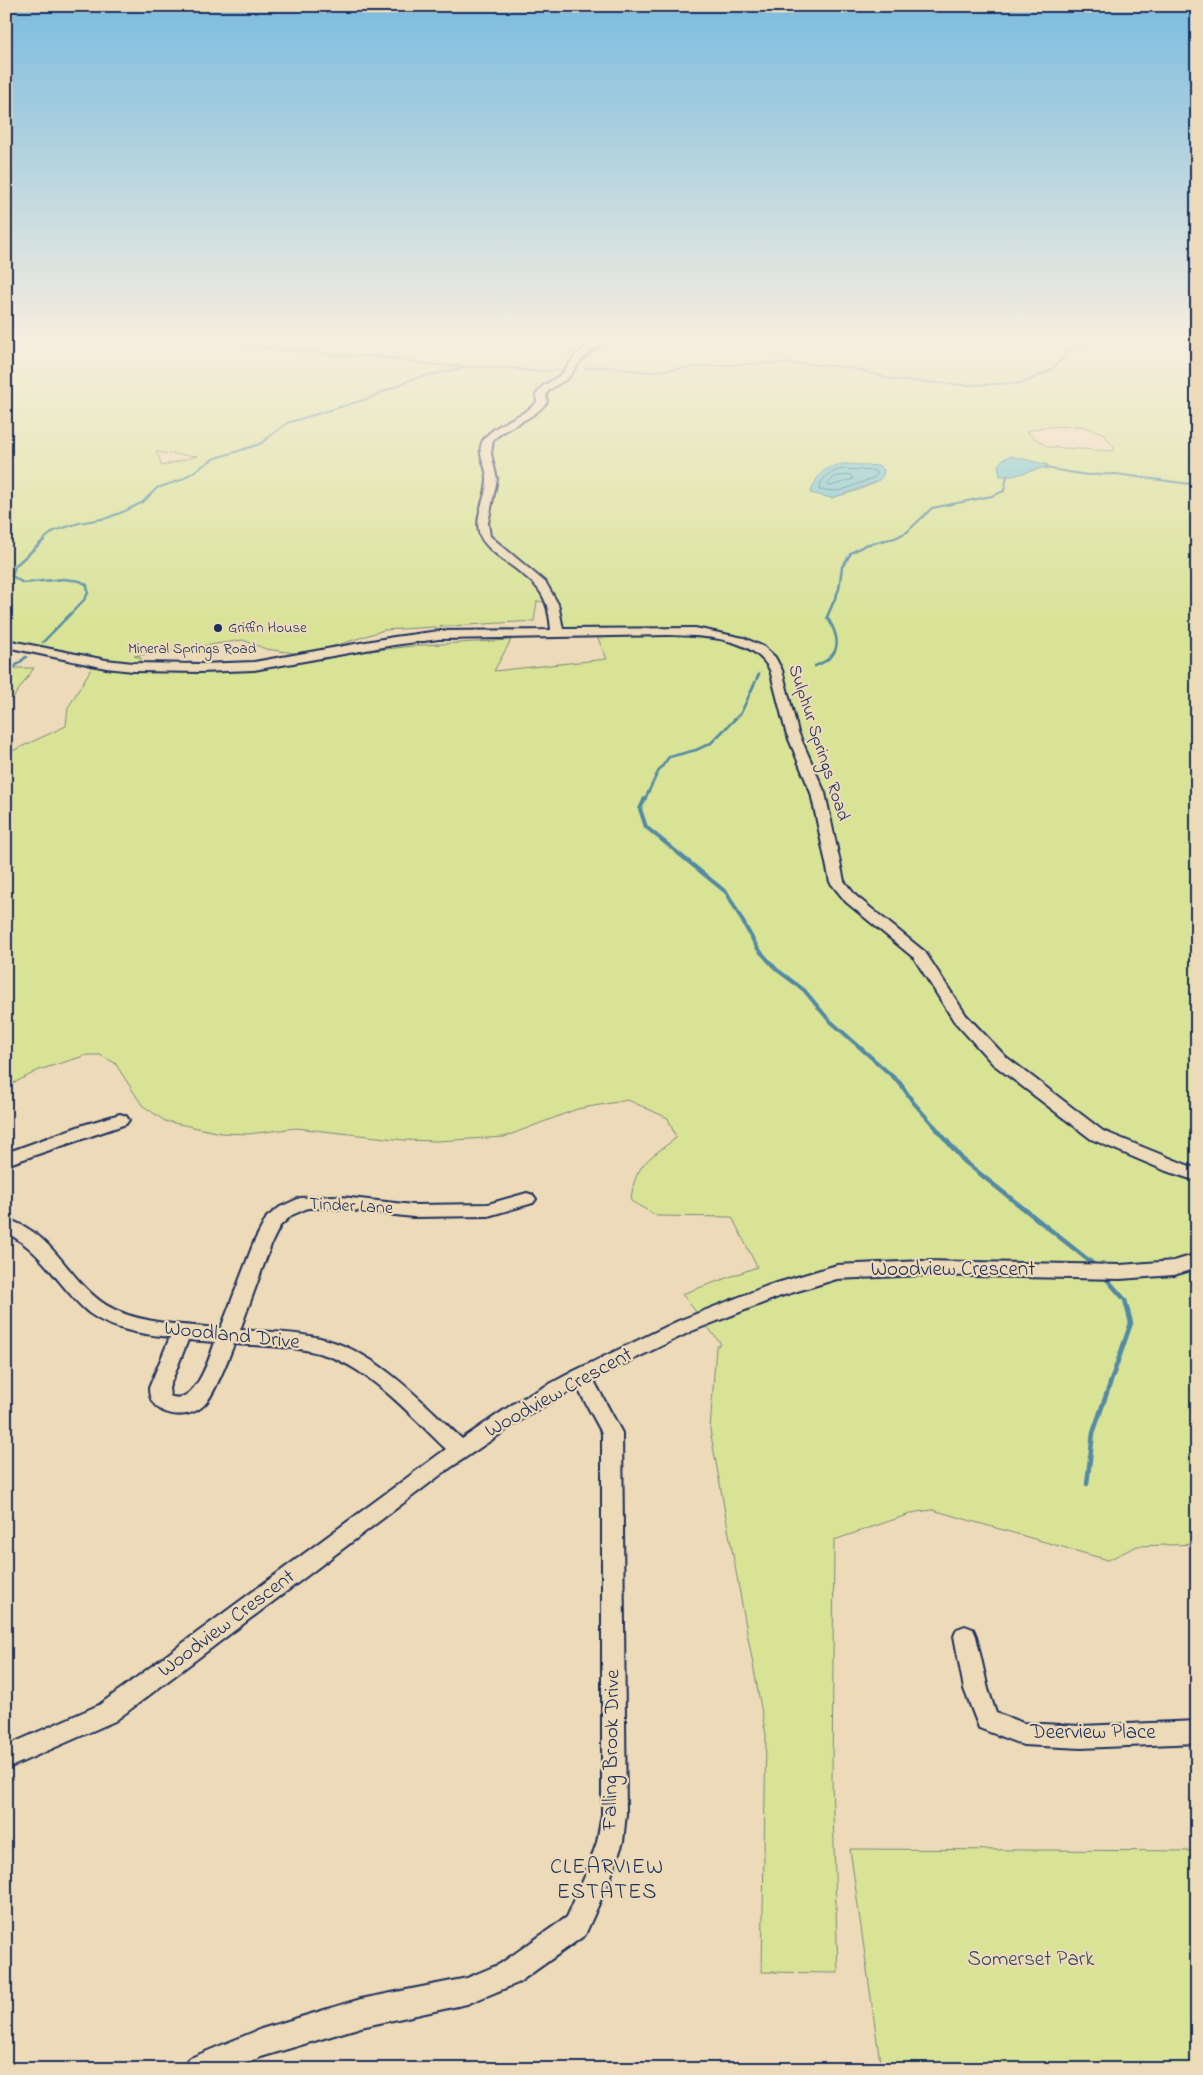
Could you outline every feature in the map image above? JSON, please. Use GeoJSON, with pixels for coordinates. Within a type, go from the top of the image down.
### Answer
{"type":"FeatureCollection","features":[{"type":"Feature","properties":{"kind":"street"},"geometry":{"type":"LineString","coordinates":[[494,435],[485,447],[491,470],[492,488],[483,526],[485,536],[494,546],[542,585],[552,599],[557,632]]}},
{"type":"Feature","properties":{"kind":"street","name":"Mineral Springs Road"},"geometry":{"type":"LineString","coordinates":[[6,643],[106,664],[133,667],[200,668],[254,666],[394,641],[439,636],[557,632]]}},
{"type":"Feature","properties":{"kind":"street","name":"Sulphur Springs Road"},"geometry":{"type":"LineString","coordinates":[[557,632],[695,632],[740,640],[760,650],[771,660],[776,670],[792,732],[818,793],[838,882],[851,898],[920,956],[960,1018],[999,1060],[1097,1135],[1172,1167],[1197,1175]]}},
{"type":"Feature","properties":{"kind":"street"},"geometry":{"type":"LineString","coordinates":[[6,1160],[89,1129],[120,1120]]}},
{"type":"Feature","properties":{"kind":"street","name":"Tinder Lane"},"geometry":{"type":"LineString","coordinates":[[182,1331],[159,1388],[159,1395],[163,1402],[174,1407],[184,1407],[198,1399],[218,1362],[263,1242],[273,1222],[286,1211],[306,1202],[333,1202],[413,1210],[488,1210],[526,1199]]}},
{"type":"Feature","properties":{"kind":"street","name":"Woodland Drive"},"geometry":{"type":"LineString","coordinates":[[6,1225],[25,1232],[36,1241],[89,1303],[111,1318],[182,1331],[301,1342],[335,1350],[359,1361],[381,1378],[460,1450]]}},
{"type":"Feature","properties":{"kind":"street","name":"Woodview Crescent"},"geometry":{"type":"LineString","coordinates":[[6,1758],[107,1713],[460,1450],[523,1408],[581,1376],[685,1326],[774,1290],[837,1272],[922,1268],[1120,1272],[1174,1268],[1197,1261]]}},
{"type":"Feature","properties":{"kind":"street","name":"Falling Brook Drive"},"geometry":{"type":"LineString","coordinates":[[198,2069],[261,2043],[360,2013],[467,1991],[509,1974],[576,1926],[597,1879],[610,1842],[614,1814],[612,1433],[581,1376]]}},
{"type":"Feature","properties":{"kind":"street","name":"Deerview Place"},"geometry":{"type":"LineString","coordinates":[[965,1636],[976,1689],[987,1720],[1024,1734],[1081,1737],[1197,1732]]}},
{"type":"Feature","properties":{"kind":"green space"},"geometry":{"type":"Polygon","coordinates":[[[6,435],[1030,435],[1048,447],[1112,451],[1115,449],[1104,435],[1197,435],[1197,1544],[1137,1546],[1108,1560],[933,1510],[916,1512],[834,1540],[832,1780],[838,1973],[762,1972],[766,1735],[710,1430],[716,1347],[721,1344],[682,1294],[757,1267],[732,1217],[657,1216],[631,1201],[639,1170],[651,1157],[676,1138],[668,1118],[628,1100],[577,1109],[504,1137],[437,1141],[404,1140],[296,1128],[248,1134],[221,1133],[165,1121],[142,1105],[115,1063],[100,1055],[87,1055],[39,1070],[6,1087],[6,754],[66,726],[68,708],[95,662],[132,664],[6,639],[6,435]],[[156,451],[162,466],[197,456],[162,453],[156,451]],[[843,464],[831,498],[873,484],[883,475],[880,466],[843,464]],[[537,601],[534,621],[384,630],[307,655],[266,649],[243,640],[134,656],[141,658],[140,665],[254,664],[423,645],[511,640],[494,671],[607,659],[595,632],[562,632],[560,605],[537,601]]]}},
{"type":"Feature","properties":{"kind":"green space"},"geometry":{"type":"Polygon","coordinates":[[[6,668],[34,668],[6,708],[6,668]]]}},
{"type":"Feature","properties":{"kind":"green space","name":"Somerset Park"},"geometry":{"type":"Polygon","coordinates":[[[850,1849],[1197,1851],[1197,2069],[881,2069],[850,1849]]]}},
{"type":"Feature","properties":{"kind":"water"},"geometry":{"type":"Polygon","coordinates":[[[1011,456],[1049,466],[1013,476],[1000,476],[998,465],[1003,459],[1011,456]]]}},
{"type":"Feature","properties":{"kind":"water"},"geometry":{"type":"Polygon","coordinates":[[[843,464],[880,466],[884,470],[883,475],[878,481],[831,498],[810,493],[816,481],[825,470],[843,464]]]}},
{"type":"Feature","properties":{"kind":"waterway"},"geometry":{"type":"LineString","coordinates":[[42,541],[54,531],[79,523],[107,518],[125,511],[143,502],[157,488],[181,480],[213,459],[260,444],[272,435]]}},
{"type":"Feature","properties":{"kind":"waterway"},"geometry":{"type":"LineString","coordinates":[[1045,468],[1087,475],[1116,474],[1197,485]]}},
{"type":"Feature","properties":{"kind":"waterway"},"geometry":{"type":"LineString","coordinates":[[881,541],[895,538],[907,532],[932,508],[992,496],[1004,491],[1007,476]]}},
{"type":"Feature","properties":{"kind":"waterway"},"geometry":{"type":"LineString","coordinates":[[43,642],[84,600],[88,593],[87,585],[80,581],[64,579],[23,583],[12,576],[15,566],[44,540]]}},
{"type":"Feature","properties":{"kind":"waterway"},"geometry":{"type":"LineString","coordinates":[[815,666],[830,657],[836,646],[835,633],[827,617],[839,589],[842,567],[851,553],[865,545],[886,540]]}},
{"type":"Feature","properties":{"kind":"waterway"},"geometry":{"type":"LineString","coordinates":[[6,674],[26,657]]}},
{"type":"Feature","properties":{"kind":"waterway"},"geometry":{"type":"LineString","coordinates":[[645,799],[658,772],[669,757],[696,750],[711,743],[741,713],[759,674]]}},
{"type":"Feature","properties":{"kind":"waterway"},"geometry":{"type":"LineString","coordinates":[[645,798],[640,809],[646,827],[727,893],[758,949],[776,969],[804,990],[828,1019],[900,1083],[913,1102],[935,1127]]}},
{"type":"Feature","properties":{"kind":"waterway"},"geometry":{"type":"LineString","coordinates":[[934,1126],[964,1161],[1097,1267]]}},
{"type":"Feature","properties":{"kind":"waterway"},"geometry":{"type":"LineString","coordinates":[[1087,1484],[1093,1433],[1131,1323],[1125,1300],[1104,1276]]}},
{"type":"Feature","properties":{"kind":"place","name":"Griffin House"},"geometry":{"type":"Point","coordinates":[218,628]}},
{"type":"Feature","properties":{"kind":"district","name":"CLEARVIEW ESTATES"},"geometry":{"type":"Point","coordinates":[607,1880]}}]}
